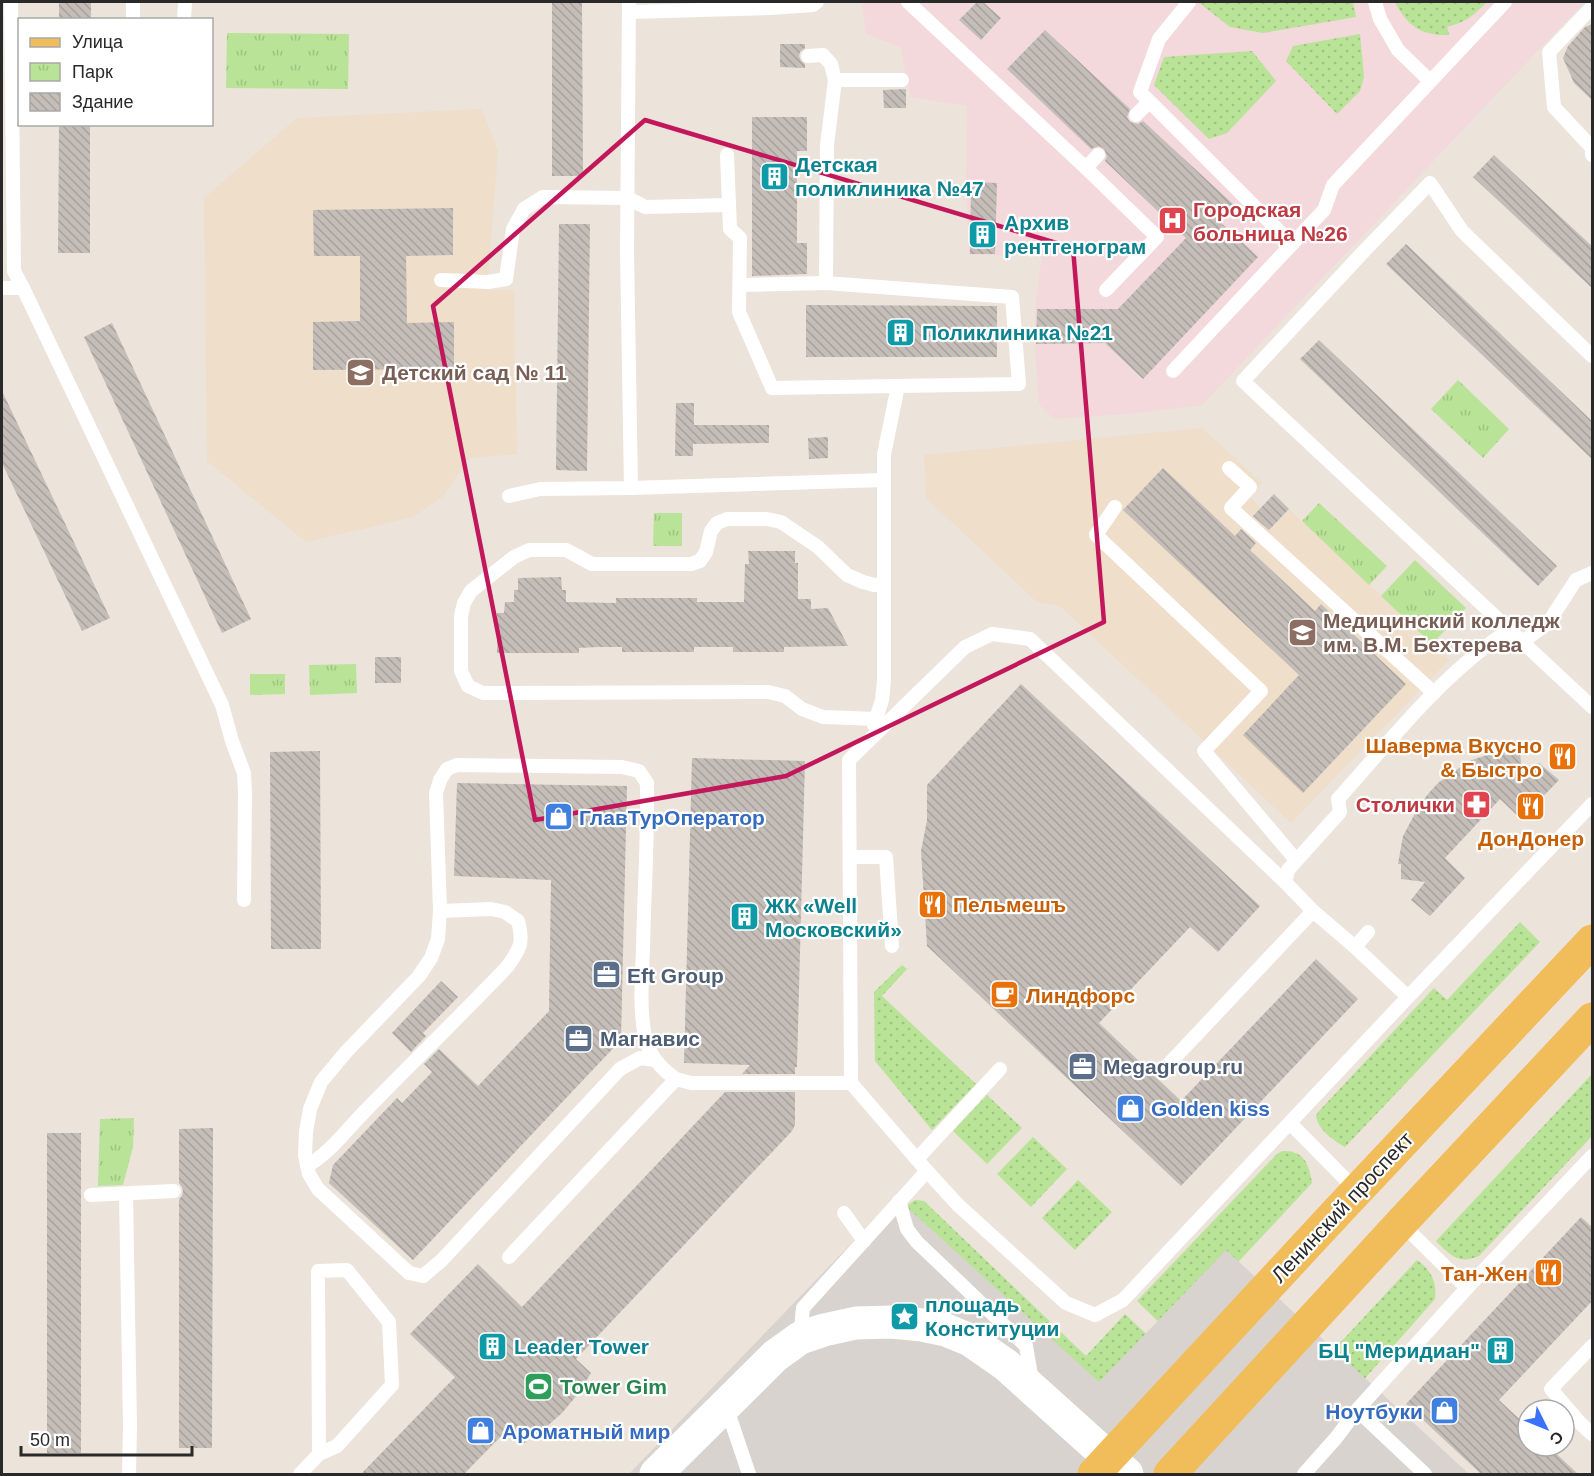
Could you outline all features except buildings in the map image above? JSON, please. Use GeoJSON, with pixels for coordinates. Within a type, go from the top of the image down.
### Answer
{"type":"FeatureCollection","features":[{"type":"Feature","properties":{"kind":"main road","name":"Ленинский проспект"},"geometry":{"type":"LineString","coordinates":[[1110,1469],[1357,1191],[1593,941]]}},
{"type":"Feature","properties":{"kind":"main road"},"geometry":{"type":"LineString","coordinates":[[1170,1474],[1593,1019]]}},
{"type":"Feature","properties":{"kind":"main road"},"geometry":{"type":"LineString","coordinates":[[656,1474],[775,1356],[800,1338],[856,1323],[892,1322],[946,1330],[970,1340],[1006,1365],[1110,1469]]}},
{"type":"Feature","properties":{"kind":"lane"},"geometry":{"type":"LineString","coordinates":[[11,2],[14,271],[222,705],[244,773],[244,900]]}},
{"type":"Feature","properties":{"kind":"lane"},"geometry":{"type":"LineString","coordinates":[[133,2],[133,18]]}},
{"type":"Feature","properties":{"kind":"lane"},"geometry":{"type":"LineString","coordinates":[[184,18],[185,2]]}},
{"type":"Feature","properties":{"kind":"lane"},"geometry":{"type":"LineString","coordinates":[[631,488],[629,7],[771,8],[813,5],[817,2]]}},
{"type":"Feature","properties":{"kind":"lane"},"geometry":{"type":"LineString","coordinates":[[908,2],[1157,237],[1106,290]]}},
{"type":"Feature","properties":{"kind":"lane"},"geometry":{"type":"LineString","coordinates":[[1189,2],[1159,39],[1140,92],[1292,244]]}},
{"type":"Feature","properties":{"kind":"lane"},"geometry":{"type":"LineString","coordinates":[[1375,2],[1380,19],[1398,51],[1430,81]]}},
{"type":"Feature","properties":{"kind":"lane"},"geometry":{"type":"LineString","coordinates":[[1173,370],[1324,210],[1333,185],[1505,2]]}},
{"type":"Feature","properties":{"kind":"lane"},"geometry":{"type":"LineString","coordinates":[[1593,7],[1550,52],[1554,107],[1592,147],[1593,155]]}},
{"type":"Feature","properties":{"kind":"lane"},"geometry":{"type":"LineString","coordinates":[[808,56],[823,55],[828,59],[835,80],[826,145],[826,283]]}},
{"type":"Feature","properties":{"kind":"lane"},"geometry":{"type":"LineString","coordinates":[[835,80],[902,80]]}},
{"type":"Feature","properties":{"kind":"lane"},"geometry":{"type":"LineString","coordinates":[[1136,115],[1149,102]]}},
{"type":"Feature","properties":{"kind":"lane"},"geometry":{"type":"LineString","coordinates":[[727,154],[730,229],[740,238],[740,285],[740,312],[772,388],[1019,384],[1012,297],[826,283],[740,285]]}},
{"type":"Feature","properties":{"kind":"lane"},"geometry":{"type":"LineString","coordinates":[[1086,168],[1098,155]]}},
{"type":"Feature","properties":{"kind":"lane"},"geometry":{"type":"LineString","coordinates":[[1593,356],[1462,231],[1430,183],[1243,381],[1593,707]]}},
{"type":"Feature","properties":{"kind":"lane"},"geometry":{"type":"LineString","coordinates":[[441,280],[488,282],[506,279],[513,229],[524,209],[543,197],[628,198],[645,207],[729,205]]}},
{"type":"Feature","properties":{"kind":"lane"},"geometry":{"type":"LineString","coordinates":[[2,288],[23,288]]}},
{"type":"Feature","properties":{"kind":"lane"},"geometry":{"type":"LineString","coordinates":[[865,745],[877,718],[884,681],[884,454],[898,386]]}},
{"type":"Feature","properties":{"kind":"lane"},"geometry":{"type":"LineString","coordinates":[[1229,468],[1250,487],[1231,508],[1434,693]]}},
{"type":"Feature","properties":{"kind":"lane"},"geometry":{"type":"LineString","coordinates":[[509,496],[540,489],[884,480]]}},
{"type":"Feature","properties":{"kind":"lane"},"geometry":{"type":"LineString","coordinates":[[1115,507],[1096,535],[1261,691],[1204,751],[1296,860]]}},
{"type":"Feature","properties":{"kind":"lane"},"geometry":{"type":"LineString","coordinates":[[877,718],[823,717],[802,709],[785,696],[768,692],[483,693],[468,686],[461,671],[461,616],[464,603],[471,591],[514,557],[529,550],[566,550],[592,564],[691,564],[700,561],[706,552],[711,531],[717,523],[727,519],[767,519],[781,522],[819,547],[847,574],[873,585],[884,585]]}},
{"type":"Feature","properties":{"kind":"lane"},"geometry":{"type":"LineString","coordinates":[[1522,642],[1548,622],[1576,580],[1593,573]]}},
{"type":"Feature","properties":{"kind":"lane"},"geometry":{"type":"LineString","coordinates":[[1285,882],[1288,870],[1340,812],[1338,799],[1413,714],[1486,645],[1509,630]]}},
{"type":"Feature","properties":{"kind":"lane"},"geometry":{"type":"LineString","coordinates":[[1408,997],[1313,911],[1030,639],[992,634],[965,647],[849,760],[852,1083],[957,1204],[1066,1302],[1095,1316],[1123,1300],[1593,804]]}},
{"type":"Feature","properties":{"kind":"lane"},"geometry":{"type":"LineString","coordinates":[[655,1060],[640,1058],[620,1069],[441,1261],[423,1276],[409,1273],[318,1189],[309,1174],[305,1155],[306,1132],[310,1109],[321,1082],[419,976],[431,958],[438,939],[440,911],[436,793],[447,769],[458,765],[622,767],[639,771],[646,783],[647,801],[642,992],[645,1035],[648,1048],[655,1060],[664,1071],[676,1079],[691,1083],[852,1083]]}},
{"type":"Feature","properties":{"kind":"lane"},"geometry":{"type":"LineString","coordinates":[[850,857],[886,856],[892,946]]}},
{"type":"Feature","properties":{"kind":"lane"},"geometry":{"type":"LineString","coordinates":[[308,1166],[320,1159],[409,1068],[507,967],[518,951],[521,934],[518,921],[505,912],[491,909],[440,911]]}},
{"type":"Feature","properties":{"kind":"lane"},"geometry":{"type":"LineString","coordinates":[[1167,1066],[1313,911]]}},
{"type":"Feature","properties":{"kind":"lane"},"geometry":{"type":"LineString","coordinates":[[1355,947],[1368,932]]}},
{"type":"Feature","properties":{"kind":"lane"},"geometry":{"type":"LineString","coordinates":[[917,1159],[1000,1069]]}},
{"type":"Feature","properties":{"kind":"lane"},"geometry":{"type":"LineString","coordinates":[[509,1257],[676,1079]]}},
{"type":"Feature","properties":{"kind":"lane"},"geometry":{"type":"LineString","coordinates":[[1290,1123],[1357,1191]]}},
{"type":"Feature","properties":{"kind":"lane"},"geometry":{"type":"LineString","coordinates":[[1304,1474],[1357,1410],[1467,1288],[1593,1156]]}},
{"type":"Feature","properties":{"kind":"lane"},"geometry":{"type":"LineString","coordinates":[[800,1338],[803,1308],[927,1171]]}},
{"type":"Feature","properties":{"kind":"lane"},"geometry":{"type":"LineString","coordinates":[[91,1195],[174,1191]]}},
{"type":"Feature","properties":{"kind":"lane"},"geometry":{"type":"LineString","coordinates":[[126,1194],[129,1474]]}},
{"type":"Feature","properties":{"kind":"lane"},"geometry":{"type":"LineString","coordinates":[[898,1201],[907,1228],[917,1242],[1026,1346],[1033,1390]]}},
{"type":"Feature","properties":{"kind":"lane"},"geometry":{"type":"LineString","coordinates":[[844,1213],[864,1242]]}},
{"type":"Feature","properties":{"kind":"lane"},"geometry":{"type":"LineString","coordinates":[[1401,1223],[1467,1288]]}},
{"type":"Feature","properties":{"kind":"lane"},"geometry":{"type":"LineString","coordinates":[[300,1474],[319,1454],[337,1446],[392,1385],[389,1322],[347,1270],[318,1271],[319,1454]]}},
{"type":"Feature","properties":{"kind":"lane"},"geometry":{"type":"LineString","coordinates":[[1593,1346],[1551,1389],[1580,1423],[1593,1434]]}},
{"type":"Feature","properties":{"kind":"lane"},"geometry":{"type":"LineString","coordinates":[[726,1404],[749,1474]]}},
{"type":"Feature","properties":{"kind":"lane"},"geometry":{"type":"LineString","coordinates":[[1357,1410],[1425,1474]]}},
{"type":"Feature","properties":{"kind":"highlighted area"},"geometry":{"type":"Polygon","coordinates":[[[645,120],[1073,248],[1104,622],[786,776],[535,820],[433,306],[645,120]]]}},
{"type":"Feature","properties":{"kind":"shaded area","name":"Городская больница №26"},"geometry":{"type":"Polygon","coordinates":[[[862,2],[1584,2],[1202,405],[1127,414],[1054,419],[1039,404],[1035,350],[1035,309],[1042,255],[969,255],[966,186],[967,106],[910,97],[901,47],[866,34],[862,2]]]}},
{"type":"Feature","properties":{"kind":"shaded area","name":"Детский сад № 11"},"geometry":{"type":"Polygon","coordinates":[[[482,109],[498,151],[487,290],[514,290],[517,454],[470,458],[442,497],[413,517],[306,542],[207,461],[204,198],[297,118],[482,109]]]}},
{"type":"Feature","properties":{"kind":"shaded area"},"geometry":{"type":"Polygon","coordinates":[[[1202,428],[1262,483],[1250,496],[1261,508],[1258,511],[1273,526],[1289,509],[1449,660],[1291,823],[1060,606],[1037,602],[926,498],[924,455],[1202,428]]]}},
{"type":"Feature","properties":{"kind":"shaded area","name":"площадь Конституции"},"geometry":{"type":"Polygon","coordinates":[[[896,1197],[1099,1382],[1226,1250],[1469,1474],[629,1474],[896,1197]]]}},
{"type":"Feature","properties":{"kind":"green space"},"geometry":{"type":"Polygon","coordinates":[[[1198,2],[1353,2],[1356,17],[1263,33],[1230,27],[1198,2]]]}},
{"type":"Feature","properties":{"kind":"green space"},"geometry":{"type":"Polygon","coordinates":[[[1395,2],[1487,2],[1469,18],[1447,27],[1449,35],[1439,35],[1416,28],[1395,2]]]}},
{"type":"Feature","properties":{"kind":"green space"},"geometry":{"type":"Polygon","coordinates":[[[227,33],[349,34],[348,89],[226,88],[227,33]]]}},
{"type":"Feature","properties":{"kind":"green space"},"geometry":{"type":"Polygon","coordinates":[[[1360,34],[1364,77],[1360,91],[1337,114],[1286,61],[1293,46],[1360,34]]]}},
{"type":"Feature","properties":{"kind":"green space"},"geometry":{"type":"Polygon","coordinates":[[[1252,51],[1276,81],[1227,133],[1209,139],[1154,85],[1164,57],[1252,51]]]}},
{"type":"Feature","properties":{"kind":"green space"},"geometry":{"type":"Polygon","coordinates":[[[1458,380],[1509,429],[1483,458],[1431,409],[1458,380]]]}},
{"type":"Feature","properties":{"kind":"green space"},"geometry":{"type":"Polygon","coordinates":[[[1319,503],[1387,566],[1369,585],[1302,521],[1319,503]]]}},
{"type":"Feature","properties":{"kind":"green space"},"geometry":{"type":"Polygon","coordinates":[[[654,513],[682,513],[682,546],[653,546],[654,513]]]}},
{"type":"Feature","properties":{"kind":"green space"},"geometry":{"type":"Polygon","coordinates":[[[1415,560],[1466,608],[1432,644],[1381,596],[1415,560]]]}},
{"type":"Feature","properties":{"kind":"green space"},"geometry":{"type":"Polygon","coordinates":[[[356,664],[357,693],[310,695],[309,665],[356,664]]]}},
{"type":"Feature","properties":{"kind":"green space"},"geometry":{"type":"Polygon","coordinates":[[[250,674],[285,674],[285,694],[250,695],[250,674]]]}},
{"type":"Feature","properties":{"kind":"green space"},"geometry":{"type":"Polygon","coordinates":[[[1520,922],[1540,942],[1345,1147],[1326,1134],[1317,1120],[1316,1115],[1320,1110],[1434,988],[1447,1000],[1520,922]]]}},
{"type":"Feature","properties":{"kind":"green space"},"geometry":{"type":"Polygon","coordinates":[[[902,965],[907,969],[882,996],[976,1084],[932,1130],[875,1061],[874,992],[902,965]]]}},
{"type":"Feature","properties":{"kind":"green space"},"geometry":{"type":"Polygon","coordinates":[[[1592,1074],[1592,1136],[1479,1256],[1472,1259],[1460,1259],[1450,1254],[1436,1241],[1592,1074]]]}},
{"type":"Feature","properties":{"kind":"green space"},"geometry":{"type":"Polygon","coordinates":[[[987,1095],[1022,1128],[987,1164],[953,1131],[987,1095]]]}},
{"type":"Feature","properties":{"kind":"green space"},"geometry":{"type":"Polygon","coordinates":[[[134,1118],[133,1147],[123,1185],[98,1186],[100,1119],[134,1118]]]}},
{"type":"Feature","properties":{"kind":"green space"},"geometry":{"type":"Polygon","coordinates":[[[1033,1137],[1067,1169],[1031,1207],[997,1174],[1033,1137]]]}},
{"type":"Feature","properties":{"kind":"green space"},"geometry":{"type":"Polygon","coordinates":[[[1282,1151],[1296,1153],[1304,1160],[1312,1183],[1171,1334],[1137,1301],[1282,1151]]]}},
{"type":"Feature","properties":{"kind":"green space"},"geometry":{"type":"Polygon","coordinates":[[[1078,1180],[1112,1212],[1075,1250],[1042,1218],[1078,1180]]]}},
{"type":"Feature","properties":{"kind":"green space"},"geometry":{"type":"Polygon","coordinates":[[[915,1200],[924,1201],[1086,1356],[1125,1314],[1158,1345],[1108,1394],[905,1210],[915,1200]]]}},
{"type":"Feature","properties":{"kind":"green space"},"geometry":{"type":"Polygon","coordinates":[[[1417,1260],[1432,1277],[1435,1299],[1360,1384],[1328,1356],[1417,1260]]]}},
{"type":"Feature","properties":{"kind":"place","name":"Детская поликлиника №47"},"geometry":{"type":"Point","coordinates":[774,176]}},
{"type":"Feature","properties":{"kind":"place","name":"Городская больница №26"},"geometry":{"type":"Point","coordinates":[1172,221]}},
{"type":"Feature","properties":{"kind":"place","name":"Архив рентгенограм"},"geometry":{"type":"Point","coordinates":[983,234]}},
{"type":"Feature","properties":{"kind":"place","name":"Поликлиника №21"},"geometry":{"type":"Point","coordinates":[901,332]}},
{"type":"Feature","properties":{"kind":"place","name":"Детский сад № 11"},"geometry":{"type":"Point","coordinates":[361,372]}},
{"type":"Feature","properties":{"kind":"place","name":"Медицинский колледж им. В.М. Бехтерева"},"geometry":{"type":"Point","coordinates":[1302,632]}},
{"type":"Feature","properties":{"kind":"place","name":"Шаверма Вкусно & Быстро"},"geometry":{"type":"Point","coordinates":[1563,757]}},
{"type":"Feature","properties":{"kind":"place","name":"Столички"},"geometry":{"type":"Point","coordinates":[1476,804]}},
{"type":"Feature","properties":{"kind":"place","name":"ДонДонер"},"geometry":{"type":"Point","coordinates":[1531,807]}},
{"type":"Feature","properties":{"kind":"place","name":"ГлавТурОператор"},"geometry":{"type":"Point","coordinates":[558,817]}},
{"type":"Feature","properties":{"kind":"place","name":"Пельмешъ"},"geometry":{"type":"Point","coordinates":[932,904]}},
{"type":"Feature","properties":{"kind":"place","name":"ЖК «Well Московский»"},"geometry":{"type":"Point","coordinates":[744,917]}},
{"type":"Feature","properties":{"kind":"place","name":"Eft Group"},"geometry":{"type":"Point","coordinates":[606,975]}},
{"type":"Feature","properties":{"kind":"place","name":"Линдфорс"},"geometry":{"type":"Point","coordinates":[1005,995]}},
{"type":"Feature","properties":{"kind":"place","name":"Магнавис"},"geometry":{"type":"Point","coordinates":[579,1038]}},
{"type":"Feature","properties":{"kind":"place","name":"Megagroup.ru"},"geometry":{"type":"Point","coordinates":[1082,1066]}},
{"type":"Feature","properties":{"kind":"place","name":"Golden kiss"},"geometry":{"type":"Point","coordinates":[1130,1108]}},
{"type":"Feature","properties":{"kind":"place","name":"Тан-Жен"},"geometry":{"type":"Point","coordinates":[1549,1273]}},
{"type":"Feature","properties":{"kind":"place","name":"площадь Конституции"},"geometry":{"type":"Point","coordinates":[904,1316]}},
{"type":"Feature","properties":{"kind":"place","name":"Leader Tower"},"geometry":{"type":"Point","coordinates":[493,1346]}},
{"type":"Feature","properties":{"kind":"place","name":"БЦ \"Меридиан\""},"geometry":{"type":"Point","coordinates":[1501,1350]}},
{"type":"Feature","properties":{"kind":"place","name":"Tower Gim"},"geometry":{"type":"Point","coordinates":[539,1386]}},
{"type":"Feature","properties":{"kind":"place","name":"Ноутбуки"},"geometry":{"type":"Point","coordinates":[1444,1411]}},
{"type":"Feature","properties":{"kind":"place","name":"Ароматный мир"},"geometry":{"type":"Point","coordinates":[481,1431]}}]}
